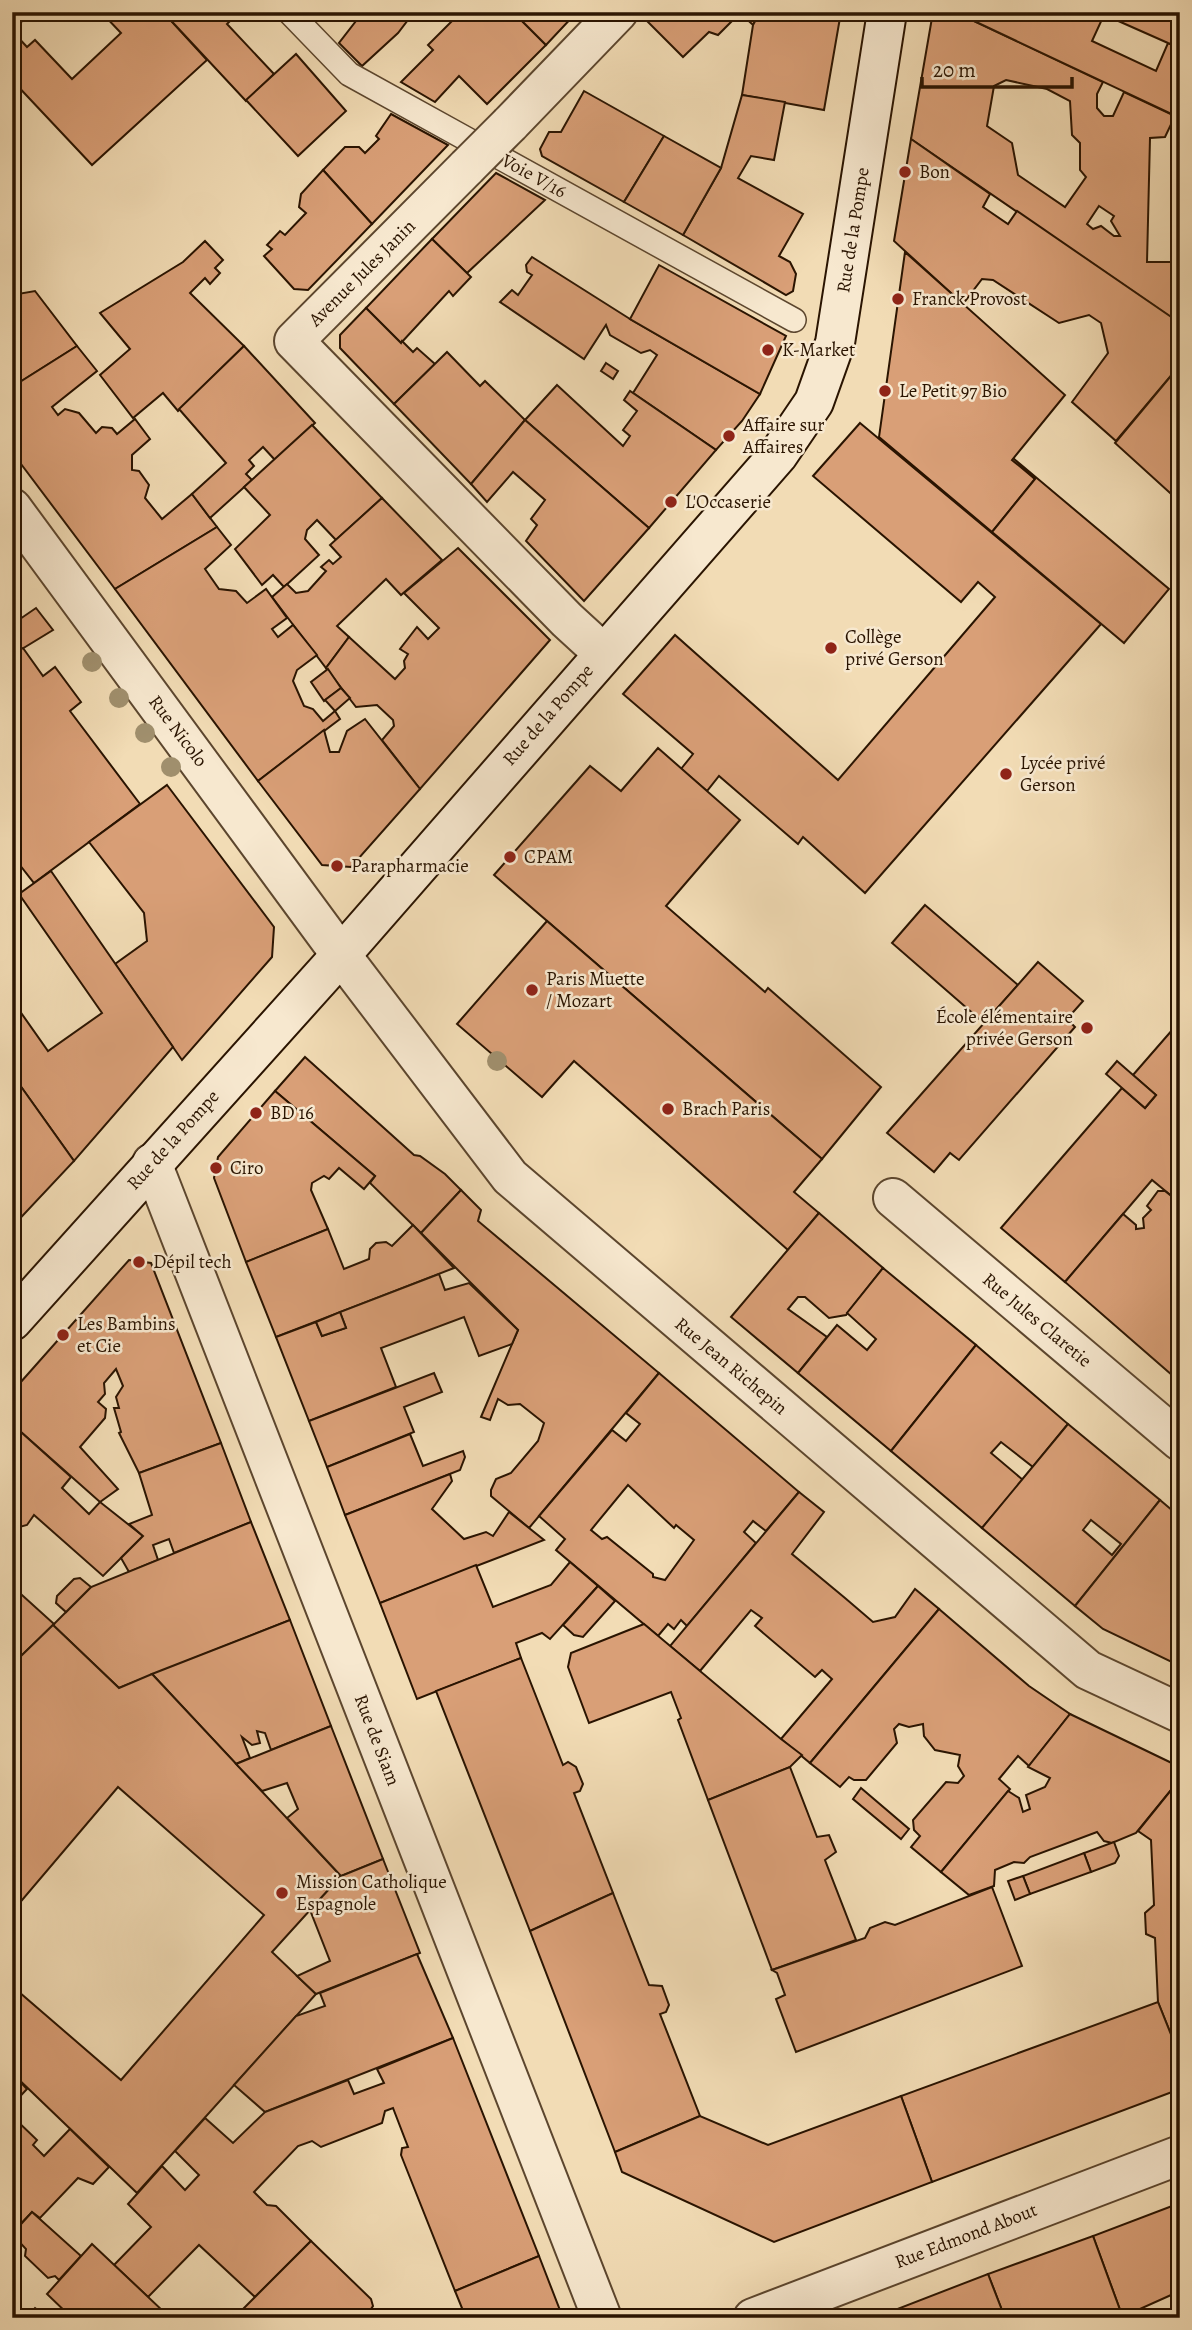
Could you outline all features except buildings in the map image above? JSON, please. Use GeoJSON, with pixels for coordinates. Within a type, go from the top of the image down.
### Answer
{"type":"FeatureCollection","features":[{"type":"Feature","properties":{"kind":"street","name":"Avenue Jules Janin"},"geometry":{"type":"LineString","coordinates":[[603,653],[567,620],[294,341],[618,12]]}},
{"type":"Feature","properties":{"kind":"street","name":"Rue de la Pompe"},"geometry":{"type":"LineString","coordinates":[[12,1321],[341,955],[778,455],[814,402],[835,342],[887,12]]}},
{"type":"Feature","properties":{"kind":"street","name":"Rue Nicolo"},"geometry":{"type":"LineString","coordinates":[[12,508],[341,955]]}},
{"type":"Feature","properties":{"kind":"street","name":"Rue Jean Richepin"},"geometry":{"type":"LineString","coordinates":[[341,955],[510,1177],[1088,1670],[1180,1713]]}},
{"type":"Feature","properties":{"kind":"street","name":"Rue de Siam"},"geometry":{"type":"LineString","coordinates":[[152,1163],[603,2318]]}},
{"type":"Feature","properties":{"kind":"street","name":"Rue Jules Claretie"},"geometry":{"type":"LineString","coordinates":[[893,1198],[1180,1441]]}},
{"type":"Feature","properties":{"kind":"street","name":"Rue Edmond About"},"geometry":{"type":"LineString","coordinates":[[753,2318],[1180,2155]]}},
{"type":"Feature","properties":{"kind":"lane","name":"Voie V/16"},"geometry":{"type":"LineString","coordinates":[[289,12],[349,74],[794,320]]}},
{"type":"Feature","properties":{"kind":"place","name":"Bon"},"geometry":{"type":"Point","coordinates":[905,172]}},
{"type":"Feature","properties":{"kind":"place","name":"Franck Provost"},"geometry":{"type":"Point","coordinates":[898,299]}},
{"type":"Feature","properties":{"kind":"place","name":"K-Market"},"geometry":{"type":"Point","coordinates":[768,350]}},
{"type":"Feature","properties":{"kind":"place","name":"Le Petit 97 Bio"},"geometry":{"type":"Point","coordinates":[885,391]}},
{"type":"Feature","properties":{"kind":"place","name":"Affaire sur Affaires"},"geometry":{"type":"Point","coordinates":[729,436]}},
{"type":"Feature","properties":{"kind":"place","name":"L'Occaserie"},"geometry":{"type":"Point","coordinates":[671,502]}},
{"type":"Feature","properties":{"kind":"place","name":"Collège privé Gerson"},"geometry":{"type":"Point","coordinates":[831,648]}},
{"type":"Feature","properties":{"kind":"place","name":"Lycée privé Gerson"},"geometry":{"type":"Point","coordinates":[1006,774]}},
{"type":"Feature","properties":{"kind":"place","name":"CPAM"},"geometry":{"type":"Point","coordinates":[510,857]}},
{"type":"Feature","properties":{"kind":"place","name":"Parapharmacie"},"geometry":{"type":"Point","coordinates":[337,866]}},
{"type":"Feature","properties":{"kind":"place","name":"Paris Muette / Mozart"},"geometry":{"type":"Point","coordinates":[532,990]}},
{"type":"Feature","properties":{"kind":"place","name":"École élémentaire privée Gerson"},"geometry":{"type":"Point","coordinates":[1087,1028]}},
{"type":"Feature","properties":{"kind":"place","name":"Brach Paris"},"geometry":{"type":"Point","coordinates":[668,1109]}},
{"type":"Feature","properties":{"kind":"place","name":"BD 16"},"geometry":{"type":"Point","coordinates":[256,1113]}},
{"type":"Feature","properties":{"kind":"place","name":"Ciro"},"geometry":{"type":"Point","coordinates":[216,1168]}},
{"type":"Feature","properties":{"kind":"place","name":"Dépil tech"},"geometry":{"type":"Point","coordinates":[139,1262]}},
{"type":"Feature","properties":{"kind":"place","name":"Les Bambins et Cie"},"geometry":{"type":"Point","coordinates":[63,1335]}},
{"type":"Feature","properties":{"kind":"place","name":"Mission Catholique Espagnole"},"geometry":{"type":"Point","coordinates":[282,1893]}}]}
